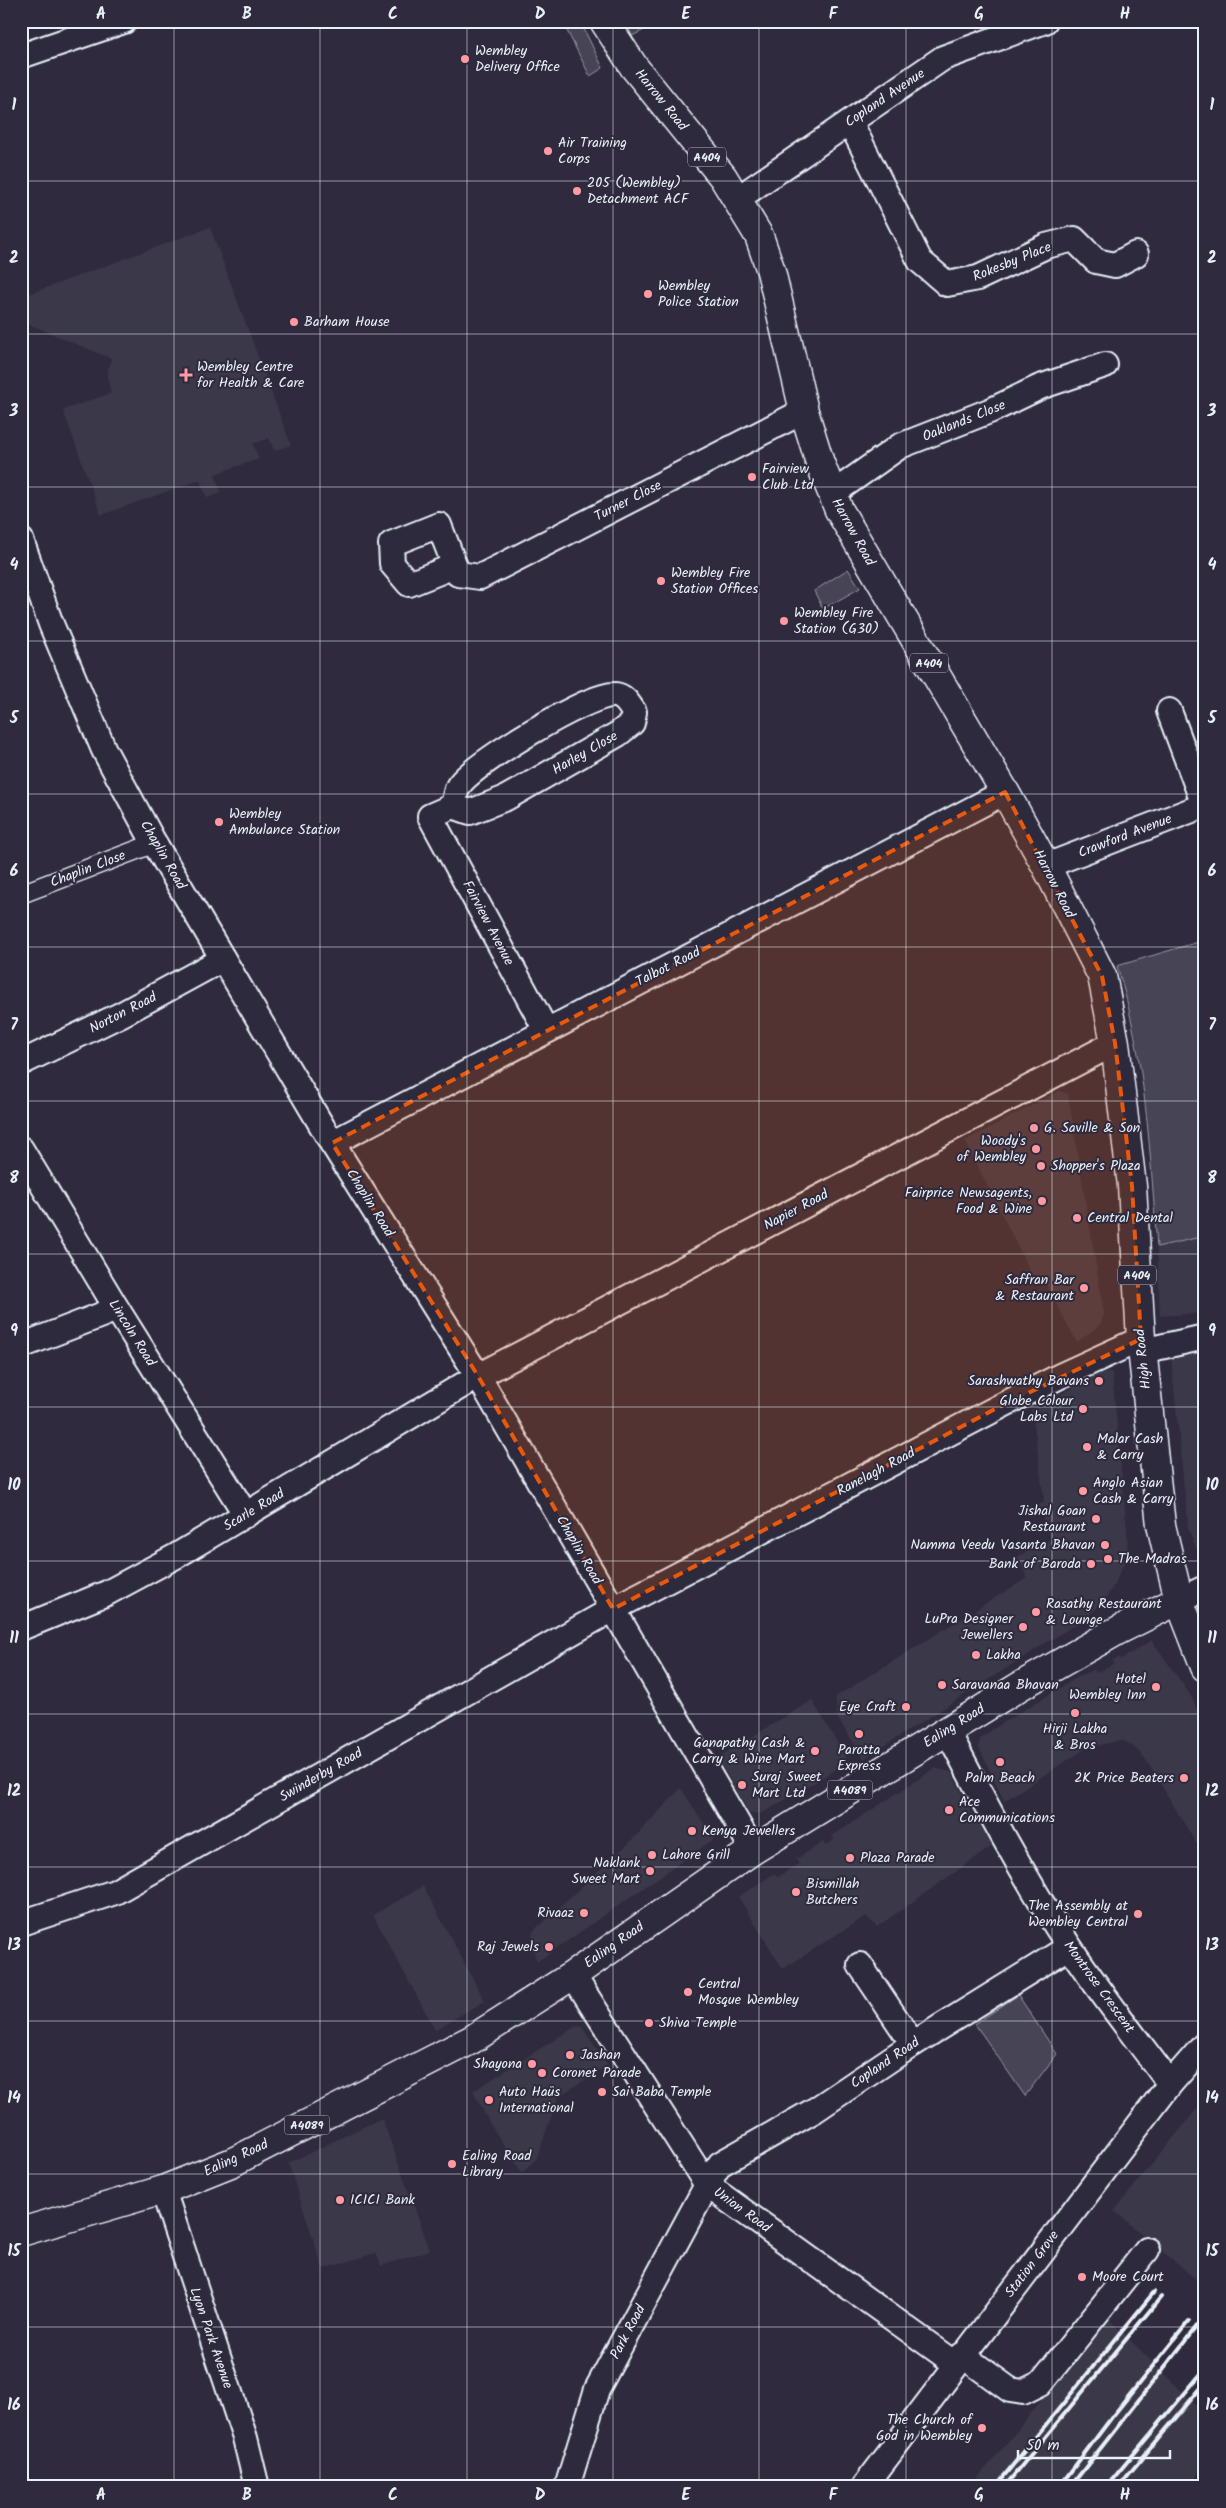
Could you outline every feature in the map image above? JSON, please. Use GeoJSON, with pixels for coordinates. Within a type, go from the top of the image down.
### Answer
{"type":"FeatureCollection","features":[{"type":"Feature","properties":{"kind":"main road","name":"Harrow Road"},"geometry":{"type":"LineString","coordinates":[[604,21],[634,67],[722,177],[759,236],[771,271],[804,411],[839,510],[1005,792],[1046,866],[1102,976],[1115,1043]]}},
{"type":"Feature","properties":{"kind":"main road","name":"High Road"},"geometry":{"type":"LineString","coordinates":[[1115,1043],[1132,1186],[1141,1345],[1162,1525],[1179,1600],[1205,1667]]}},
{"type":"Feature","properties":{"kind":"main road","name":"Ealing Road"},"geometry":{"type":"LineString","coordinates":[[21,2232],[163,2190],[233,2162],[470,2040],[573,1975],[754,1850],[947,1730],[1115,1632],[1179,1600]]}},
{"type":"Feature","properties":{"kind":"street"},"geometry":{"type":"LineString","coordinates":[[21,56],[124,21]]}},
{"type":"Feature","properties":{"kind":"street","name":"Copland Avenue"},"geometry":{"type":"LineString","coordinates":[[737,199],[944,58],[1045,21]]}},
{"type":"Feature","properties":{"kind":"street","name":"Rokesby Place"},"geometry":{"type":"LineString","coordinates":[[850,122],[920,261],[947,284],[978,278],[1046,246],[1074,240],[1096,261],[1115,265],[1136,254]]}},
{"type":"Feature","properties":{"kind":"street","name":"Oaklands Close"},"geometry":{"type":"LineString","coordinates":[[832,494],[900,446],[992,410],[1040,388],[1105,365]]}},
{"type":"Feature","properties":{"kind":"street","name":"Turner Close"},"geometry":{"type":"LineString","coordinates":[[454,566],[458,574],[480,577],[804,411]]}},
{"type":"Feature","properties":{"kind":"street","name":"Chaplin Road"},"geometry":{"type":"LineString","coordinates":[[21,540],[51,624],[104,750],[155,843],[332,1143],[478,1376],[754,1850]]}},
{"type":"Feature","properties":{"kind":"street","name":"Harley Close"},"geometry":{"type":"LineString","coordinates":[[615,694],[627,700],[634,712],[632,724],[618,734],[506,798],[470,812],[453,806],[458,786],[489,758],[552,720],[594,699],[615,694]]}},
{"type":"Feature","properties":{"kind":"street"},"geometry":{"type":"LineString","coordinates":[[1169,711],[1205,805]]}},
{"type":"Feature","properties":{"kind":"street","name":"Talbot Road"},"geometry":{"type":"LineString","coordinates":[[332,1143],[1005,792]]}},
{"type":"Feature","properties":{"kind":"street","name":"Crawford Avenue"},"geometry":{"type":"LineString","coordinates":[[1046,866],[1205,805]]}},
{"type":"Feature","properties":{"kind":"street","name":"Fairview Avenue"},"geometry":{"type":"LineString","coordinates":[[453,806],[430,816],[546,1030]]}},
{"type":"Feature","properties":{"kind":"street","name":"Chaplin Close"},"geometry":{"type":"LineString","coordinates":[[21,894],[155,843]]}},
{"type":"Feature","properties":{"kind":"street","name":"Norton Road"},"geometry":{"type":"LineString","coordinates":[[21,1063],[122,1014],[223,959]]}},
{"type":"Feature","properties":{"kind":"street","name":"Napier Road"},"geometry":{"type":"LineString","coordinates":[[478,1376],[1115,1043]]}},
{"type":"Feature","properties":{"kind":"street","name":"Lincoln Road"},"geometry":{"type":"LineString","coordinates":[[21,1149],[117,1309],[246,1516]]}},
{"type":"Feature","properties":{"kind":"street"},"geometry":{"type":"LineString","coordinates":[[21,1346],[117,1309]]}},
{"type":"Feature","properties":{"kind":"street","name":"Ranelagh Road"},"geometry":{"type":"LineString","coordinates":[[614,1609],[1043,1385],[1141,1345],[1205,1337]]}},
{"type":"Feature","properties":{"kind":"street","name":"Scarle Road"},"geometry":{"type":"LineString","coordinates":[[21,1628],[107,1593],[246,1516],[478,1376]]}},
{"type":"Feature","properties":{"kind":"street"},"geometry":{"type":"LineString","coordinates":[[1179,1600],[1205,1588]]}},
{"type":"Feature","properties":{"kind":"street","name":"Swinderby Road"},"geometry":{"type":"LineString","coordinates":[[21,1923],[114,1892],[614,1609]]}},
{"type":"Feature","properties":{"kind":"street","name":"Montrose Crescent"},"geometry":{"type":"LineString","coordinates":[[947,1730],[994,1823],[1069,1947],[1170,2084]]}},
{"type":"Feature","properties":{"kind":"street","name":"Copland Road"},"geometry":{"type":"LineString","coordinates":[[707,2185],[720,2164],[815,2110],[913,2044],[1069,1947]]}},
{"type":"Feature","properties":{"kind":"street"},"geometry":{"type":"LineString","coordinates":[[860,1965],[913,2044]]}},
{"type":"Feature","properties":{"kind":"street","name":"Union Road"},"geometry":{"type":"LineString","coordinates":[[573,1975],[707,2185],[959,2360],[1010,2390],[1023,2392],[1041,2384],[1148,2250]]}},
{"type":"Feature","properties":{"kind":"street","name":"Station Grove"},"geometry":{"type":"LineString","coordinates":[[864,2487],[1170,2084],[1205,2044]]}},
{"type":"Feature","properties":{"kind":"street","name":"Park Road"},"geometry":{"type":"LineString","coordinates":[[567,2487],[597,2389],[707,2185]]}},
{"type":"Feature","properties":{"kind":"street","name":"Lyon Park Avenue"},"geometry":{"type":"LineString","coordinates":[[163,2190],[245,2438],[257,2487]]}},
{"type":"Feature","properties":{"kind":"highlighted area"},"geometry":{"type":"Polygon","coordinates":[[[1005,792],[1102,976],[1115,1043],[1132,1186],[1141,1339],[999,1407],[613,1609],[478,1376],[332,1143],[1005,792]]]}},
{"type":"Feature","properties":{"kind":"shaded area"},"geometry":{"type":"Polygon","coordinates":[[[562,21],[580,21],[603,68],[590,76],[562,21]]]}},
{"type":"Feature","properties":{"kind":"shaded area"},"geometry":{"type":"Polygon","coordinates":[[[626,21],[662,21],[632,36],[626,21]]]}},
{"type":"Feature","properties":{"kind":"shaded area","name":"Wembley Centre for Health & Care"},"geometry":{"type":"Polygon","coordinates":[[[210,227],[291,445],[274,451],[269,438],[253,444],[259,459],[215,474],[221,493],[207,498],[200,480],[101,515],[63,410],[111,393],[108,382],[108,369],[112,359],[21,321],[21,297],[210,227]]]}},
{"type":"Feature","properties":{"kind":"shaded area"},"geometry":{"type":"Polygon","coordinates":[[[848,569],[860,588],[823,609],[814,591],[848,569]]]}},
{"type":"Feature","properties":{"kind":"shaded area"},"geometry":{"type":"Polygon","coordinates":[[[1205,940],[1205,1050],[1200,1070],[1205,1071],[1205,1236],[1157,1247],[1149,1141],[1141,1070],[1127,1001],[1117,966],[1205,940]]]}},
{"type":"Feature","properties":{"kind":"shaded area"},"geometry":{"type":"Polygon","coordinates":[[[1059,1091],[1068,1094],[1104,1314],[1100,1325],[1077,1342],[1042,1277],[1035,1281],[965,1141],[1059,1091]]]}},
{"type":"Feature","properties":{"kind":"shaded area"},"geometry":{"type":"Polygon","coordinates":[[[1205,1236],[1205,1313],[1160,1316],[1157,1247],[1205,1236]]]}},
{"type":"Feature","properties":{"kind":"shaded area"},"geometry":{"type":"Polygon","coordinates":[[[1205,1351],[1205,1560],[1200,1558],[1188,1528],[1171,1359],[1205,1351]]]}},
{"type":"Feature","properties":{"kind":"shaded area"},"geometry":{"type":"Polygon","coordinates":[[[1112,1372],[1128,1540],[1126,1560],[1113,1587],[1102,1604],[1087,1617],[864,1759],[838,1719],[835,1697],[1027,1578],[1017,1557],[1051,1539],[1037,1505],[1044,1501],[1034,1424],[1030,1411],[1099,1373],[1112,1372]]]}},
{"type":"Feature","properties":{"kind":"shaded area"},"geometry":{"type":"Polygon","coordinates":[[[1152,1640],[1191,1696],[1205,1726],[1205,1858],[1146,1760],[1132,1745],[1121,1740],[1085,1749],[1004,1801],[978,1746],[980,1739],[993,1729],[1076,1678],[1094,1669],[1096,1673],[1114,1663],[1113,1660],[1119,1657],[1121,1659],[1152,1640]]]}},
{"type":"Feature","properties":{"kind":"shaded area"},"geometry":{"type":"Polygon","coordinates":[[[812,1700],[849,1762],[763,1813],[750,1814],[717,1758],[812,1700]]]}},
{"type":"Feature","properties":{"kind":"shaded area"},"geometry":{"type":"Polygon","coordinates":[[[935,1768],[951,1772],[971,1811],[994,1845],[877,1927],[866,1916],[783,1969],[738,1897],[775,1873],[778,1877],[799,1864],[796,1859],[823,1842],[826,1846],[834,1840],[832,1836],[935,1768]]]}},
{"type":"Feature","properties":{"kind":"shaded area"},"geometry":{"type":"Polygon","coordinates":[[[681,1788],[714,1839],[537,1962],[531,1944],[533,1931],[631,1841],[681,1788]]]}},
{"type":"Feature","properties":{"kind":"shaded area"},"geometry":{"type":"Polygon","coordinates":[[[423,1886],[485,2001],[435,2030],[373,1915],[423,1886]]]}},
{"type":"Feature","properties":{"kind":"shaded area"},"geometry":{"type":"Polygon","coordinates":[[[1018,1995],[1057,2054],[1025,2096],[975,2024],[1018,1995]]]}},
{"type":"Feature","properties":{"kind":"shaded area"},"geometry":{"type":"Polygon","coordinates":[[[576,2026],[582,2027],[608,2065],[558,2097],[537,2158],[522,2173],[490,2124],[473,2091],[576,2026]]]}},
{"type":"Feature","properties":{"kind":"shaded area"},"geometry":{"type":"Polygon","coordinates":[[[1204,2100],[1205,2114],[1205,2287],[1114,2211],[1204,2100]]]}},
{"type":"Feature","properties":{"kind":"shaded area"},"geometry":{"type":"Polygon","coordinates":[[[382,2118],[430,2250],[381,2266],[376,2253],[323,2269],[288,2163],[382,2118]]]}},
{"type":"Feature","properties":{"kind":"shaded area"},"geometry":{"type":"Polygon","coordinates":[[[1105,2315],[1205,2414],[1205,2464],[1190,2487],[970,2487],[1025,2421],[1105,2315]]]}},
{"type":"Feature","properties":{"kind":"railway"},"geometry":{"type":"LineString","coordinates":[[995,2487],[1154,2292]]}},
{"type":"Feature","properties":{"kind":"railway"},"geometry":{"type":"LineString","coordinates":[[1005,2486],[1161,2297]]}},
{"type":"Feature","properties":{"kind":"railway"},"geometry":{"type":"LineString","coordinates":[[1059,2487],[1189,2321]]}},
{"type":"Feature","properties":{"kind":"railway"},"geometry":{"type":"LineString","coordinates":[[1070,2487],[1197,2326]]}},
{"type":"Feature","properties":{"kind":"railway"},"geometry":{"type":"LineString","coordinates":[[1106,2487],[1205,2369]]}},
{"type":"Feature","properties":{"kind":"railway"},"geometry":{"type":"LineString","coordinates":[[1118,2487],[1205,2383]]}},
{"type":"Feature","properties":{"kind":"place","name":"Wembley Delivery Office"},"geometry":{"type":"Point","coordinates":[465,59]}},
{"type":"Feature","properties":{"kind":"place","name":"Air Training Corps"},"geometry":{"type":"Point","coordinates":[548,151]}},
{"type":"Feature","properties":{"kind":"place","name":"205 (Wembley) Detachment ACF"},"geometry":{"type":"Point","coordinates":[577,191]}},
{"type":"Feature","properties":{"kind":"place","name":"Wembley Police Station"},"geometry":{"type":"Point","coordinates":[648,294]}},
{"type":"Feature","properties":{"kind":"place","name":"Barham House"},"geometry":{"type":"Point","coordinates":[294,322]}},
{"type":"Feature","properties":{"kind":"place","name":"Wembley Centre for Health & Care"},"geometry":{"type":"Point","coordinates":[186,375]}},
{"type":"Feature","properties":{"kind":"place","name":"Fairview Club Ltd"},"geometry":{"type":"Point","coordinates":[752,477]}},
{"type":"Feature","properties":{"kind":"place","name":"Wembley Fire Station Offices"},"geometry":{"type":"Point","coordinates":[661,581]}},
{"type":"Feature","properties":{"kind":"place","name":"Wembley Fire Station (G30)"},"geometry":{"type":"Point","coordinates":[784,621]}},
{"type":"Feature","properties":{"kind":"place","name":"Wembley Ambulance Station"},"geometry":{"type":"Point","coordinates":[219,822]}},
{"type":"Feature","properties":{"kind":"place","name":"G. Saville & Son"},"geometry":{"type":"Point","coordinates":[1034,1128]}},
{"type":"Feature","properties":{"kind":"place","name":"Woody's of Wembley"},"geometry":{"type":"Point","coordinates":[1036,1149]}},
{"type":"Feature","properties":{"kind":"place","name":"Shopper's Plaza"},"geometry":{"type":"Point","coordinates":[1041,1166]}},
{"type":"Feature","properties":{"kind":"place","name":"Fairprice Newsagents, Food & Wine"},"geometry":{"type":"Point","coordinates":[1042,1201]}},
{"type":"Feature","properties":{"kind":"place","name":"Central Dental"},"geometry":{"type":"Point","coordinates":[1077,1218]}},
{"type":"Feature","properties":{"kind":"place","name":"Saffran Bar & Restaurant"},"geometry":{"type":"Point","coordinates":[1084,1288]}},
{"type":"Feature","properties":{"kind":"place","name":"Sarashwathy Bavans"},"geometry":{"type":"Point","coordinates":[1099,1381]}},
{"type":"Feature","properties":{"kind":"place","name":"Globe Colour Labs Ltd"},"geometry":{"type":"Point","coordinates":[1083,1409]}},
{"type":"Feature","properties":{"kind":"place","name":"Malar Cash & Carry"},"geometry":{"type":"Point","coordinates":[1087,1447]}},
{"type":"Feature","properties":{"kind":"place","name":"Anglo Asian Cash & Carry"},"geometry":{"type":"Point","coordinates":[1083,1491]}},
{"type":"Feature","properties":{"kind":"place","name":"Jishal Goan Restaurant"},"geometry":{"type":"Point","coordinates":[1096,1519]}},
{"type":"Feature","properties":{"kind":"place","name":"Namma Veedu Vasanta Bhavan"},"geometry":{"type":"Point","coordinates":[1105,1545]}},
{"type":"Feature","properties":{"kind":"place","name":"The Madras"},"geometry":{"type":"Point","coordinates":[1108,1559]}},
{"type":"Feature","properties":{"kind":"place","name":"Bank of Baroda"},"geometry":{"type":"Point","coordinates":[1091,1564]}},
{"type":"Feature","properties":{"kind":"place","name":"Rasathy Restaurant & Lounge"},"geometry":{"type":"Point","coordinates":[1036,1612]}},
{"type":"Feature","properties":{"kind":"place","name":"LuPra Designer Jewellers"},"geometry":{"type":"Point","coordinates":[1023,1627]}},
{"type":"Feature","properties":{"kind":"place","name":"Lakha"},"geometry":{"type":"Point","coordinates":[976,1655]}},
{"type":"Feature","properties":{"kind":"place","name":"Saravanaa Bhavan"},"geometry":{"type":"Point","coordinates":[942,1685]}},
{"type":"Feature","properties":{"kind":"place","name":"Hotel Wembley Inn"},"geometry":{"type":"Point","coordinates":[1156,1687]}},
{"type":"Feature","properties":{"kind":"place","name":"Eye Craft"},"geometry":{"type":"Point","coordinates":[906,1707]}},
{"type":"Feature","properties":{"kind":"place","name":"Hirji Lakha & Bros"},"geometry":{"type":"Point","coordinates":[1075,1713]}},
{"type":"Feature","properties":{"kind":"place","name":"Parotta Express"},"geometry":{"type":"Point","coordinates":[859,1734]}},
{"type":"Feature","properties":{"kind":"place","name":"Ganapathy Cash & Carry & Wine Mart"},"geometry":{"type":"Point","coordinates":[815,1751]}},
{"type":"Feature","properties":{"kind":"place","name":"Palm Beach"},"geometry":{"type":"Point","coordinates":[1000,1762]}},
{"type":"Feature","properties":{"kind":"place","name":"2K Price Beaters"},"geometry":{"type":"Point","coordinates":[1184,1778]}},
{"type":"Feature","properties":{"kind":"place","name":"Suraj Sweet Mart Ltd"},"geometry":{"type":"Point","coordinates":[742,1785]}},
{"type":"Feature","properties":{"kind":"place","name":"Ace Communications"},"geometry":{"type":"Point","coordinates":[949,1810]}},
{"type":"Feature","properties":{"kind":"place","name":"Kenya Jewellers"},"geometry":{"type":"Point","coordinates":[692,1831]}},
{"type":"Feature","properties":{"kind":"place","name":"Lahore Grill"},"geometry":{"type":"Point","coordinates":[652,1855]}},
{"type":"Feature","properties":{"kind":"place","name":"Plaza Parade"},"geometry":{"type":"Point","coordinates":[850,1858]}},
{"type":"Feature","properties":{"kind":"place","name":"Naklank Sweet Mart"},"geometry":{"type":"Point","coordinates":[650,1871]}},
{"type":"Feature","properties":{"kind":"place","name":"Bismillah Butchers"},"geometry":{"type":"Point","coordinates":[796,1892]}},
{"type":"Feature","properties":{"kind":"place","name":"Rivaaz"},"geometry":{"type":"Point","coordinates":[584,1913]}},
{"type":"Feature","properties":{"kind":"place","name":"The Assembly at Wembley Central"},"geometry":{"type":"Point","coordinates":[1138,1914]}},
{"type":"Feature","properties":{"kind":"place","name":"Raj Jewels"},"geometry":{"type":"Point","coordinates":[549,1947]}},
{"type":"Feature","properties":{"kind":"place","name":"Central Mosque Wembley"},"geometry":{"type":"Point","coordinates":[688,1992]}},
{"type":"Feature","properties":{"kind":"place","name":"Shiva Temple"},"geometry":{"type":"Point","coordinates":[649,2023]}},
{"type":"Feature","properties":{"kind":"place","name":"Jashan"},"geometry":{"type":"Point","coordinates":[570,2055]}},
{"type":"Feature","properties":{"kind":"place","name":"Shayona"},"geometry":{"type":"Point","coordinates":[532,2064]}},
{"type":"Feature","properties":{"kind":"place","name":"Coronet Parade"},"geometry":{"type":"Point","coordinates":[542,2073]}},
{"type":"Feature","properties":{"kind":"place","name":"Sai Baba Temple"},"geometry":{"type":"Point","coordinates":[602,2092]}},
{"type":"Feature","properties":{"kind":"place","name":"Auto Haüs International"},"geometry":{"type":"Point","coordinates":[489,2100]}},
{"type":"Feature","properties":{"kind":"place","name":"Ealing Road Library"},"geometry":{"type":"Point","coordinates":[452,2164]}},
{"type":"Feature","properties":{"kind":"place","name":"ICICI Bank"},"geometry":{"type":"Point","coordinates":[340,2200]}},
{"type":"Feature","properties":{"kind":"place","name":"Moore Court"},"geometry":{"type":"Point","coordinates":[1082,2277]}},
{"type":"Feature","properties":{"kind":"place","name":"The Church of God in Wembley"},"geometry":{"type":"Point","coordinates":[982,2428]}}]}
